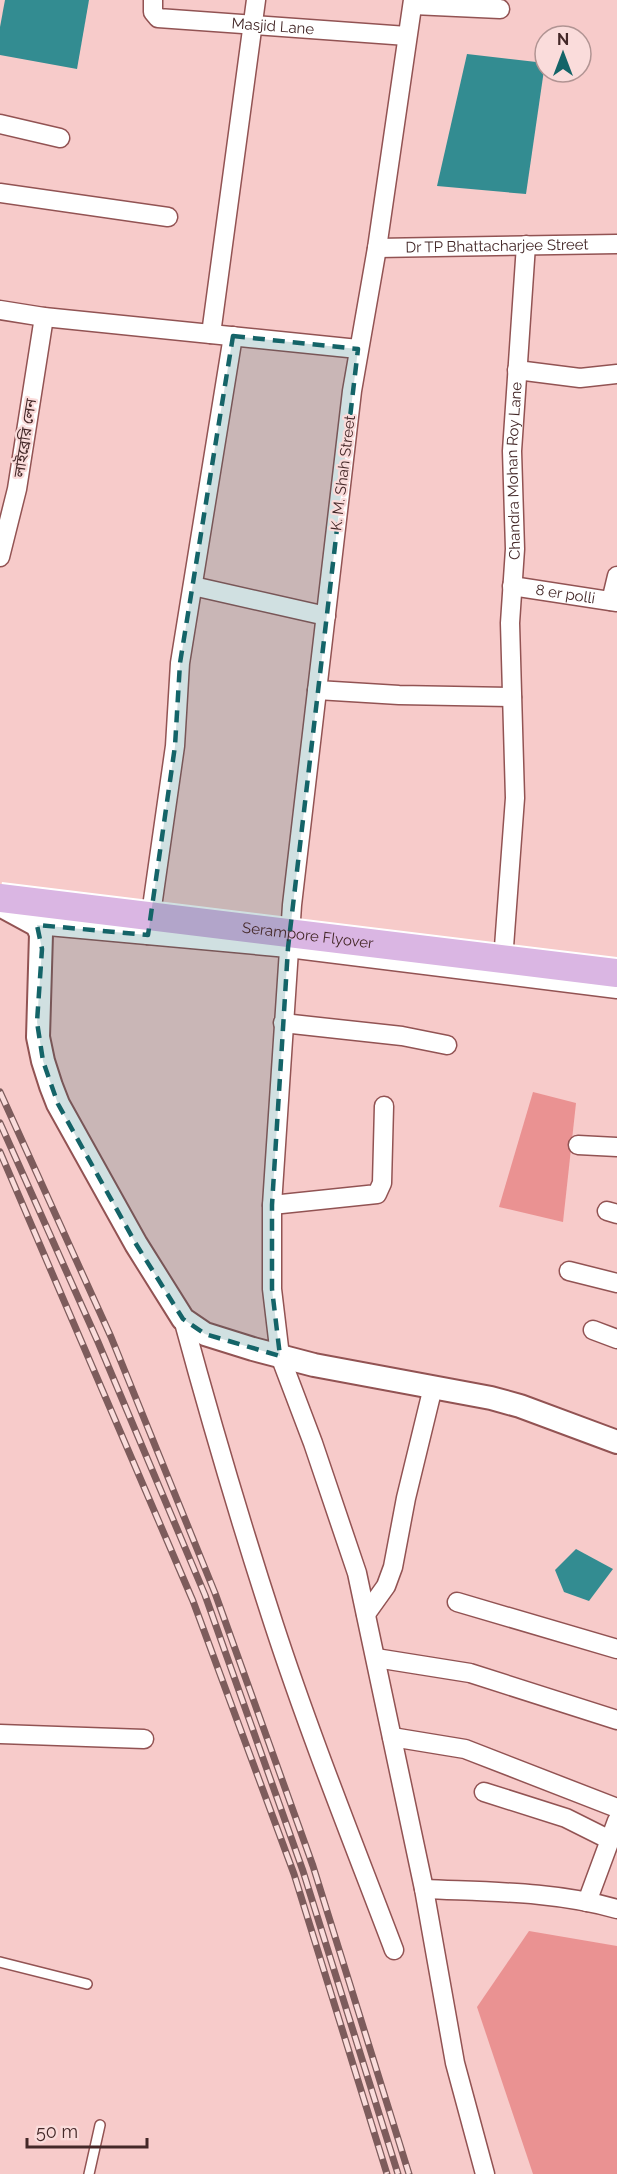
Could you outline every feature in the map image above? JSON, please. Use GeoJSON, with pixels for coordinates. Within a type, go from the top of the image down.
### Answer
{"type":"FeatureCollection","features":[{"type":"Feature","properties":{"kind":"main road","name":"Serampore Flyover"},"geometry":{"type":"LineString","coordinates":[[0,898],[617,973]]}},
{"type":"Feature","properties":{"kind":"street","name":"Masjid Lane"},"geometry":{"type":"LineString","coordinates":[[153,0],[153,12],[158,18],[407,36]]}},
{"type":"Feature","properties":{"kind":"street"},"geometry":{"type":"LineString","coordinates":[[212,333],[256,0]]}},
{"type":"Feature","properties":{"kind":"street"},"geometry":{"type":"LineString","coordinates":[[413,3],[500,9]]}},
{"type":"Feature","properties":{"kind":"street","name":"K. M. Shah Street"},"geometry":{"type":"LineString","coordinates":[[413,3],[377,248],[358,349],[288,948],[272,1205],[272,1289],[280,1356],[352,1555],[424,1889],[455,2063],[485,2174]]}},
{"type":"Feature","properties":{"kind":"street"},"geometry":{"type":"LineString","coordinates":[[0,124],[60,138]]}},
{"type":"Feature","properties":{"kind":"street"},"geometry":{"type":"LineString","coordinates":[[0,193],[168,217]]}},
{"type":"Feature","properties":{"kind":"street","name":"Dr TP Bhattacharjee Street"},"geometry":{"type":"LineString","coordinates":[[377,248],[617,244]]}},
{"type":"Feature","properties":{"kind":"street","name":"Chandra Mohan Roy Lane"},"geometry":{"type":"LineString","coordinates":[[502,974],[515,798],[510,623],[515,549],[512,451],[525,245]]}},
{"type":"Feature","properties":{"kind":"street"},"geometry":{"type":"LineString","coordinates":[[0,310],[44,317],[358,349]]}},
{"type":"Feature","properties":{"kind":"street","name":"লাইব্রেরি লেন"},"geometry":{"type":"LineString","coordinates":[[1,550],[17,489],[44,317]]}},
{"type":"Feature","properties":{"kind":"street"},"geometry":{"type":"LineString","coordinates":[[148,935],[175,746],[180,663],[233,336]]}},
{"type":"Feature","properties":{"kind":"street"},"geometry":{"type":"LineString","coordinates":[[517,370],[580,378],[617,375]]}},
{"type":"Feature","properties":{"kind":"street"},"geometry":{"type":"LineString","coordinates":[[614,602],[617,576]]}},
{"type":"Feature","properties":{"kind":"street"},"geometry":{"type":"LineString","coordinates":[[193,586],[326,616]]}},
{"type":"Feature","properties":{"kind":"street","name":"8 er polli"},"geometry":{"type":"LineString","coordinates":[[512,586],[614,602]]}},
{"type":"Feature","properties":{"kind":"street"},"geometry":{"type":"LineString","coordinates":[[317,690],[399,695],[512,697]]}},
{"type":"Feature","properties":{"kind":"street"},"geometry":{"type":"LineString","coordinates":[[0,905],[37,925],[288,948],[617,988]]}},
{"type":"Feature","properties":{"kind":"street"},"geometry":{"type":"LineString","coordinates":[[37,925],[41,934],[42,949],[38,1037],[51,1086],[58,1104],[136,1244],[183,1319],[214,1430],[274,1626],[323,1766],[394,1950]]}},
{"type":"Feature","properties":{"kind":"street"},"geometry":{"type":"LineString","coordinates":[[283,1023],[402,1036],[447,1046]]}},
{"type":"Feature","properties":{"kind":"street"},"geometry":{"type":"LineString","coordinates":[[272,1205],[377,1194],[382,1183],[384,1106]]}},
{"type":"Feature","properties":{"kind":"street"},"geometry":{"type":"LineString","coordinates":[[578,1145],[617,1147]]}},
{"type":"Feature","properties":{"kind":"street"},"geometry":{"type":"LineString","coordinates":[[568,1271],[617,1282]]}},
{"type":"Feature","properties":{"kind":"street"},"geometry":{"type":"LineString","coordinates":[[183,1319],[205,1334],[280,1356],[520,1406],[617,1442]]}},
{"type":"Feature","properties":{"kind":"street"},"geometry":{"type":"LineString","coordinates":[[593,1330],[617,1339]]}},
{"type":"Feature","properties":{"kind":"street"},"geometry":{"type":"LineString","coordinates":[[366,1614],[386,1586],[393,1566],[406,1498],[433,1387]]}},
{"type":"Feature","properties":{"kind":"street"},"geometry":{"type":"LineString","coordinates":[[457,1602],[617,1649]]}},
{"type":"Feature","properties":{"kind":"street"},"geometry":{"type":"LineString","coordinates":[[376,1658],[470,1673],[617,1720]]}},
{"type":"Feature","properties":{"kind":"street"},"geometry":{"type":"LineString","coordinates":[[0,1734],[144,1739]]}},
{"type":"Feature","properties":{"kind":"street"},"geometry":{"type":"LineString","coordinates":[[392,1737],[465,1749],[617,1808]]}},
{"type":"Feature","properties":{"kind":"street"},"geometry":{"type":"LineString","coordinates":[[484,1792],[566,1818],[610,1840]]}},
{"type":"Feature","properties":{"kind":"street"},"geometry":{"type":"LineString","coordinates":[[587,1902],[617,1821]]}},
{"type":"Feature","properties":{"kind":"street"},"geometry":{"type":"LineString","coordinates":[[424,1889],[517,1892],[587,1902],[617,1909]]}},
{"type":"Feature","properties":{"kind":"lane"},"geometry":{"type":"LineString","coordinates":[[0,1962],[87,1984]]}},
{"type":"Feature","properties":{"kind":"lane"},"geometry":{"type":"LineString","coordinates":[[89,2174],[100,2125]]}},
{"type":"Feature","properties":{"kind":"highlighted area"},"geometry":{"type":"Polygon","coordinates":[[[233,336],[358,349],[288,948],[272,1205],[272,1289],[280,1356],[205,1334],[183,1319],[136,1244],[58,1104],[43,1061],[37,1022],[42,949],[37,925],[148,935],[175,746],[180,663],[233,336]]]}},
{"type":"Feature","properties":{"kind":"shaded area"},"geometry":{"type":"Polygon","coordinates":[[[533,1092],[576,1103],[563,1222],[499,1207],[533,1092]]]}},
{"type":"Feature","properties":{"kind":"shaded area"},"geometry":{"type":"Polygon","coordinates":[[[529,1931],[617,1946],[617,2174],[533,2174],[477,2007],[529,1931]]]}},
{"type":"Feature","properties":{"kind":"water"},"geometry":{"type":"Polygon","coordinates":[[[5,0],[89,0],[77,69],[0,55],[0,27],[5,0]]]}},
{"type":"Feature","properties":{"kind":"water"},"geometry":{"type":"Polygon","coordinates":[[[467,54],[533,62],[533,84],[542,84],[526,194],[437,186],[467,54]]]}},
{"type":"Feature","properties":{"kind":"water"},"geometry":{"type":"Polygon","coordinates":[[[576,1549],[613,1569],[589,1601],[564,1592],[555,1570],[576,1549]]]}},
{"type":"Feature","properties":{"kind":"railway"},"geometry":{"type":"LineString","coordinates":[[0,1092],[111,1337],[215,1593],[313,1866],[409,2174]]}},
{"type":"Feature","properties":{"kind":"railway"},"geometry":{"type":"LineString","coordinates":[[0,1123],[98,1342],[205,1595],[303,1871],[398,2174]]}},
{"type":"Feature","properties":{"kind":"railway"},"geometry":{"type":"LineString","coordinates":[[0,1152],[193,1601],[294,1874],[387,2174]]}}]}
